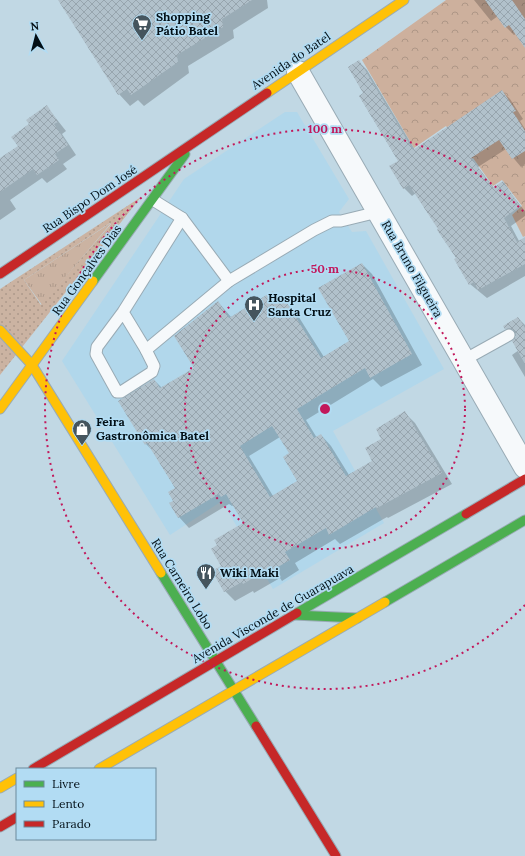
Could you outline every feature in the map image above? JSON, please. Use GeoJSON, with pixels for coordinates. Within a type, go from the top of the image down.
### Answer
{"type":"FeatureCollection","features":[{"type":"Feature","properties":{"kind":"main road","name":"Avenida do Batel"},"geometry":{"type":"LineString","coordinates":[[192,143],[404,0]]}},
{"type":"Feature","properties":{"kind":"main road","name":"Rua Gonçalves Dias"},"geometry":{"type":"LineString","coordinates":[[0,409],[153,200],[192,143]]}},
{"type":"Feature","properties":{"kind":"main road","name":"Rua Bispo Dom José"},"geometry":{"type":"LineString","coordinates":[[0,274],[192,143]]}},
{"type":"Feature","properties":{"kind":"main road","name":"Rua Carneiro Lobo"},"geometry":{"type":"LineString","coordinates":[[0,330],[32,365],[336,856]]}},
{"type":"Feature","properties":{"kind":"main road","name":"Avenida Visconde de Guarapuava"},"geometry":{"type":"LineString","coordinates":[[35,768],[525,479]]}},
{"type":"Feature","properties":{"kind":"main road"},"geometry":{"type":"LineString","coordinates":[[101,768],[525,520]]}},
{"type":"Feature","properties":{"kind":"main road"},"geometry":{"type":"LineString","coordinates":[[294,615],[358,618]]}},
{"type":"Feature","properties":{"kind":"main road"},"geometry":{"type":"LineString","coordinates":[[0,788],[16,779]]}},
{"type":"Feature","properties":{"kind":"main road"},"geometry":{"type":"LineString","coordinates":[[0,827],[16,818]]}},
{"type":"Feature","properties":{"kind":"street","name":"Rua Bruno Filgueira"},"geometry":{"type":"LineString","coordinates":[[298,72],[525,467]]}},
{"type":"Feature","properties":{"kind":"lane"},"geometry":{"type":"LineString","coordinates":[[153,200],[182,218],[229,281]]}},
{"type":"Feature","properties":{"kind":"lane"},"geometry":{"type":"LineString","coordinates":[[146,350],[229,281],[314,230],[332,221],[341,221],[378,212]]}},
{"type":"Feature","properties":{"kind":"lane"},"geometry":{"type":"LineString","coordinates":[[123,312],[154,366],[152,372],[121,392],[117,392],[96,354],[97,347],[123,312],[182,218]]}},
{"type":"Feature","properties":{"kind":"lane"},"geometry":{"type":"LineString","coordinates":[[464,360],[509,335]]}},
{"type":"Feature","properties":{"kind":"shaded area","name":"Hospital Santa Cruz"},"geometry":{"type":"Polygon","coordinates":[[[285,112],[297,112],[349,199],[339,212],[352,232],[366,231],[444,369],[333,431],[384,523],[273,589],[222,501],[170,535],[62,361],[184,179],[285,112]]]}},
{"type":"Feature","properties":{"kind":"green space"},"geometry":{"type":"Polygon","coordinates":[[[446,0],[525,0],[525,236],[523,237],[512,215],[522,206],[502,180],[493,186],[473,158],[468,160],[446,126],[414,148],[362,60],[446,0]]]}},
{"type":"Feature","properties":{"kind":"green space"},"geometry":{"type":"Polygon","coordinates":[[[141,197],[0,375],[0,289],[141,197]],[[110,223],[24,280],[41,305],[111,224],[110,223]]]}},
{"type":"Feature","properties":{"kind":"green space"},"geometry":{"type":"Polygon","coordinates":[[[112,222],[42,305],[24,280],[112,222]]]}},
{"type":"Feature","properties":{"kind":"building","name":"Shopping Pátio Batel"},"geometry":{"type":"Polygon","coordinates":[[[58,0],[252,0],[222,19],[223,27],[177,55],[178,62],[131,95],[127,89],[118,95],[58,0]]]}},
{"type":"Feature","properties":{"kind":"building"},"geometry":{"type":"Polygon","coordinates":[[[485,0],[512,0],[525,19],[525,48],[509,25],[505,28],[485,0]]]}},
{"type":"Feature","properties":{"kind":"building"},"geometry":{"type":"Polygon","coordinates":[[[359,60],[413,150],[502,90],[516,111],[513,112],[525,131],[525,151],[512,159],[499,140],[471,158],[493,188],[503,181],[520,206],[504,218],[517,242],[525,237],[525,264],[478,290],[474,282],[469,285],[454,259],[456,258],[409,185],[403,189],[389,166],[398,161],[359,96],[363,93],[348,67],[359,60]]]}},
{"type":"Feature","properties":{"kind":"building"},"geometry":{"type":"Polygon","coordinates":[[[47,105],[58,122],[54,124],[68,145],[55,154],[59,160],[37,175],[33,169],[0,192],[0,158],[18,146],[11,137],[29,124],[26,120],[47,105]]]}},
{"type":"Feature","properties":{"kind":"building"},"geometry":{"type":"Polygon","coordinates":[[[362,263],[412,354],[370,378],[365,368],[297,409],[314,438],[321,434],[346,476],[372,461],[365,448],[381,439],[376,429],[405,411],[442,473],[377,508],[376,507],[329,535],[326,528],[285,552],[290,560],[271,571],[270,568],[243,584],[242,582],[224,592],[212,571],[221,566],[211,549],[217,545],[214,540],[243,523],[226,494],[221,497],[219,494],[178,518],[169,503],[173,501],[168,492],[175,488],[147,443],[145,445],[118,401],[154,379],[160,388],[194,368],[174,336],[218,301],[229,318],[273,291],[280,303],[285,300],[321,358],[349,341],[318,288],[362,263]],[[272,426],[240,446],[270,497],[297,481],[283,457],[289,453],[272,426]]]}},
{"type":"Feature","properties":{"kind":"building"},"geometry":{"type":"Polygon","coordinates":[[[518,317],[525,328],[525,364],[512,341],[516,336],[515,331],[510,328],[505,329],[503,326],[518,317]]]}},
{"type":"Feature","properties":{"kind":"traffic: fast"},"geometry":{"type":"LineString","coordinates":[[93,281],[185,154]]}},
{"type":"Feature","properties":{"kind":"traffic: fast"},"geometry":{"type":"LineString","coordinates":[[297,613],[466,514]]}},
{"type":"Feature","properties":{"kind":"traffic: fast"},"geometry":{"type":"LineString","coordinates":[[385,602],[525,520]]}},
{"type":"Feature","properties":{"kind":"traffic: fast"},"geometry":{"type":"LineString","coordinates":[[161,573],[256,726]]}},
{"type":"Feature","properties":{"kind":"traffic: fast"},"geometry":{"type":"LineString","coordinates":[[294,615],[358,618]]}},
{"type":"Feature","properties":{"kind":"traffic: slow"},"geometry":{"type":"LineString","coordinates":[[267,93],[404,0]]}},
{"type":"Feature","properties":{"kind":"traffic: slow"},"geometry":{"type":"LineString","coordinates":[[0,409],[93,281]]}},
{"type":"Feature","properties":{"kind":"traffic: slow"},"geometry":{"type":"LineString","coordinates":[[0,330],[32,365],[161,573]]}},
{"type":"Feature","properties":{"kind":"traffic: slow"},"geometry":{"type":"LineString","coordinates":[[101,768],[385,602]]}},
{"type":"Feature","properties":{"kind":"traffic: slow"},"geometry":{"type":"LineString","coordinates":[[0,788],[16,779]]}},
{"type":"Feature","properties":{"kind":"traffic: jam"},"geometry":{"type":"LineString","coordinates":[[0,274],[267,93]]}},
{"type":"Feature","properties":{"kind":"traffic: jam"},"geometry":{"type":"LineString","coordinates":[[466,514],[525,479]]}},
{"type":"Feature","properties":{"kind":"traffic: jam"},"geometry":{"type":"LineString","coordinates":[[35,768],[297,613]]}},
{"type":"Feature","properties":{"kind":"traffic: jam"},"geometry":{"type":"LineString","coordinates":[[256,726],[336,856]]}},
{"type":"Feature","properties":{"kind":"traffic: jam"},"geometry":{"type":"LineString","coordinates":[[0,827],[16,818]]}},
{"type":"Feature","properties":{"kind":"place","name":"Shopping Pátio Batel"},"geometry":{"type":"Point","coordinates":[142,41]}},
{"type":"Feature","properties":{"kind":"place","name":"Hospital Santa Cruz"},"geometry":{"type":"Point","coordinates":[254,322]}},
{"type":"Feature","properties":{"kind":"place","name":"Feira Gastronômica Batel"},"geometry":{"type":"Point","coordinates":[82,446]}},
{"type":"Feature","properties":{"kind":"place","name":"Wiki Maki"},"geometry":{"type":"Point","coordinates":[206,590]}}]}
